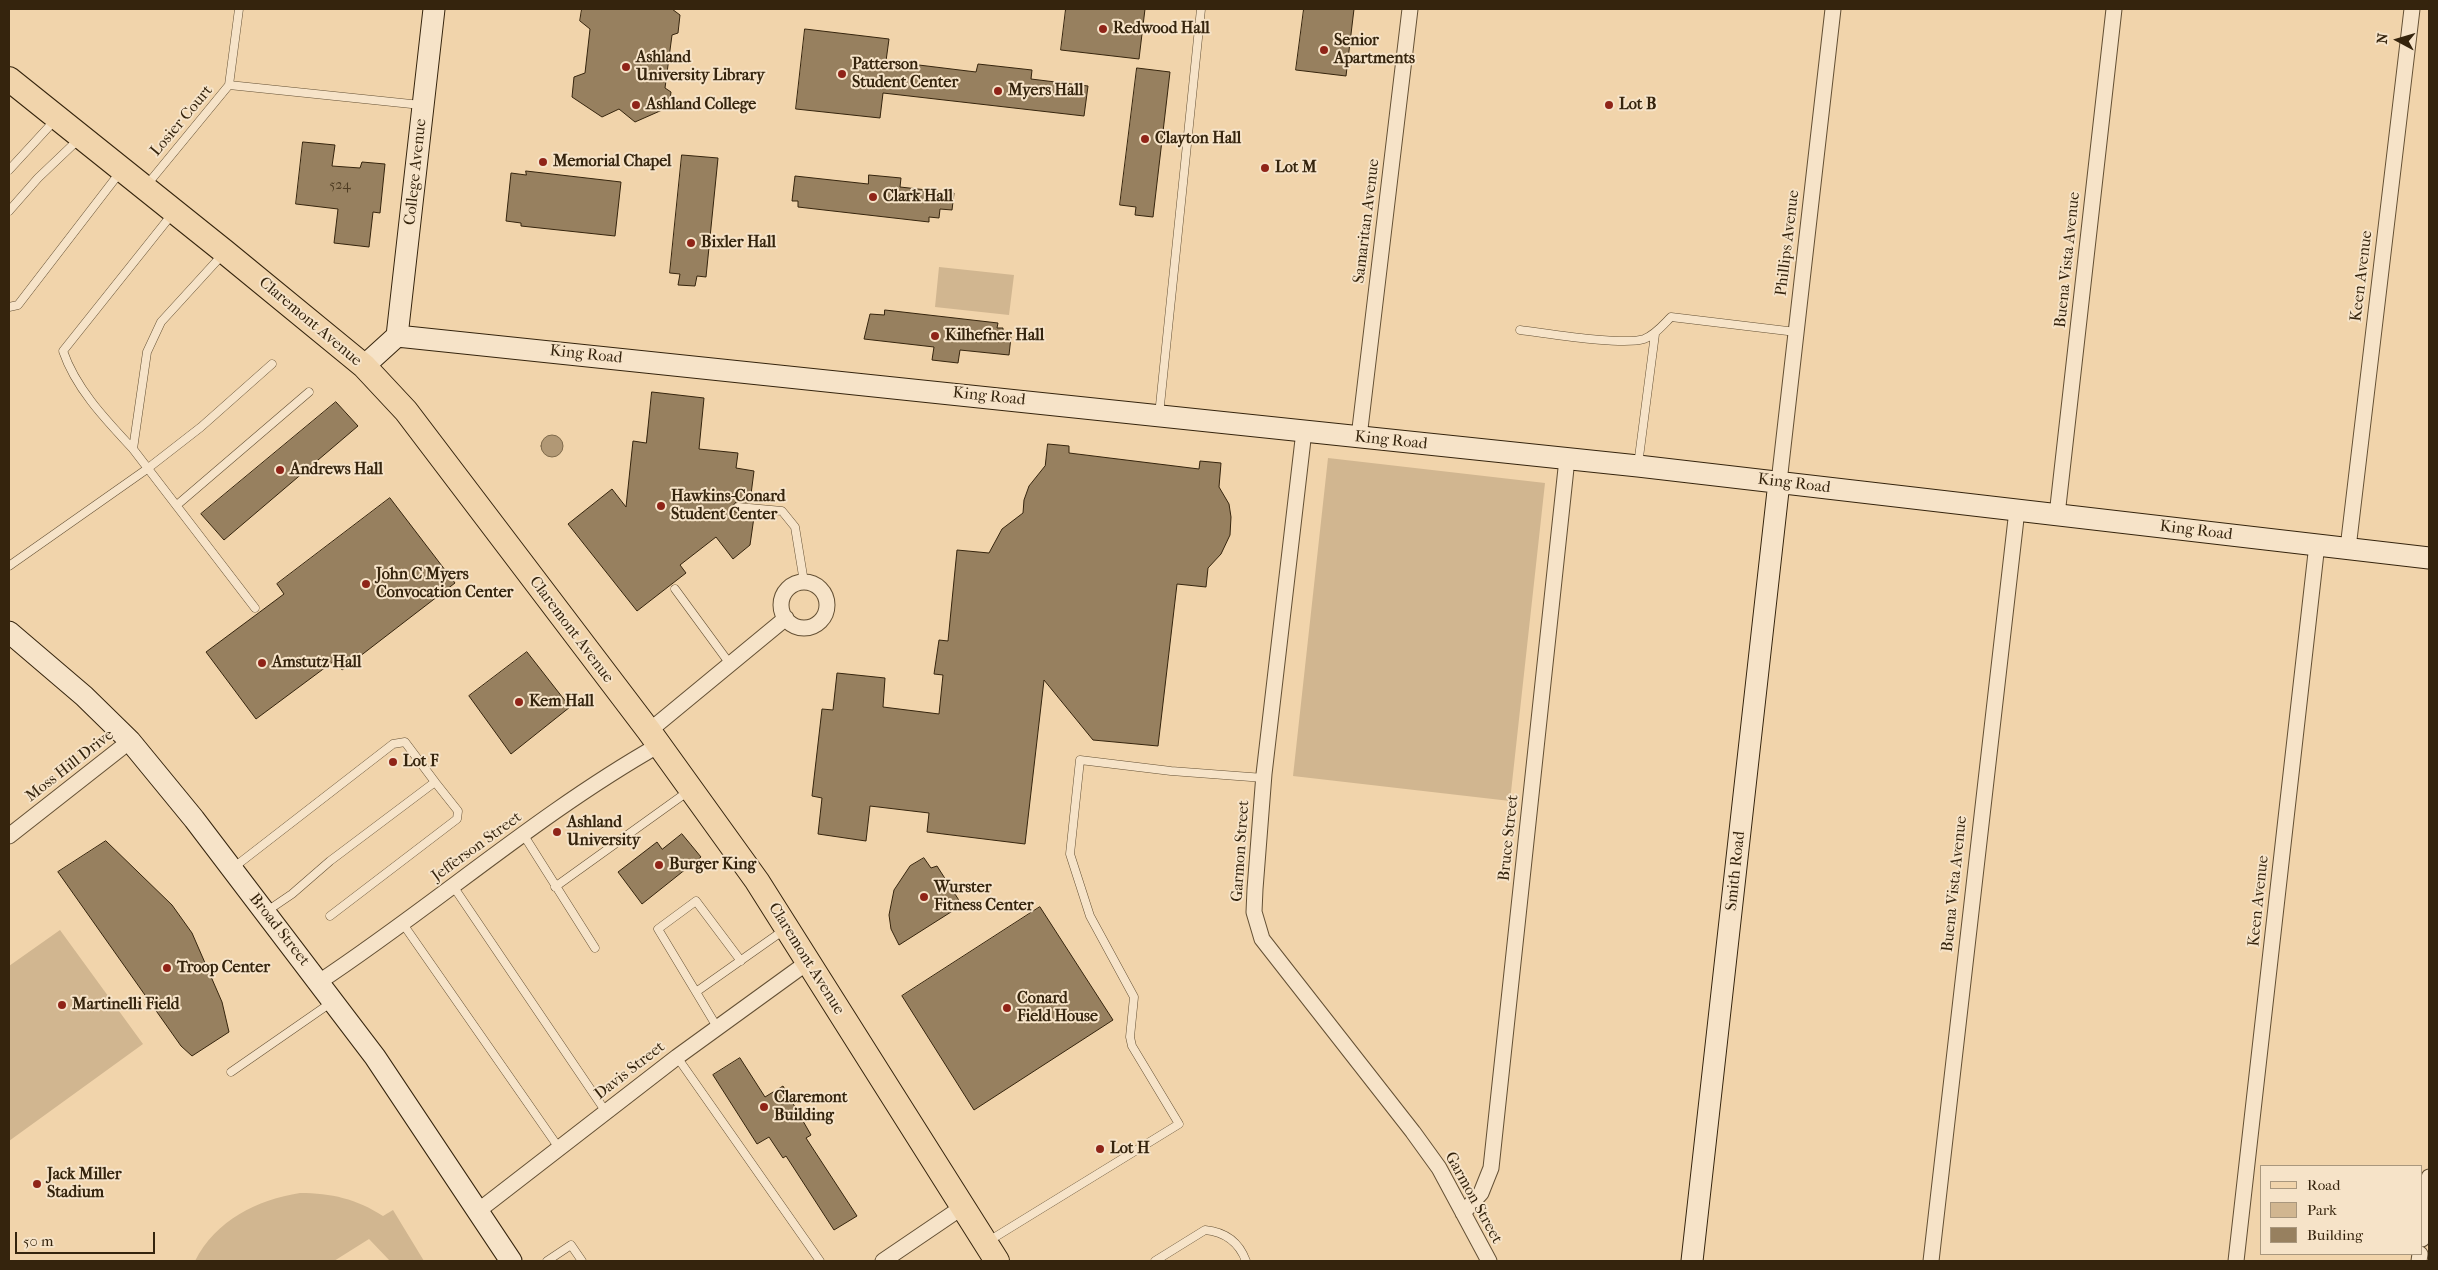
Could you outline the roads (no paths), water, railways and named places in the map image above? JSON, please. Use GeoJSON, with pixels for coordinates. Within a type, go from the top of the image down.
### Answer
{"type":"FeatureCollection","features":[{"type":"Feature","properties":{"kind":"main road","name":"Claremont Avenue"},"geometry":{"type":"LineString","coordinates":[[9,79],[145,187],[364,366],[406,411],[654,738],[757,881],[992,1252]]}},
{"type":"Feature","properties":{"kind":"street","name":"College Avenue"},"geometry":{"type":"LineString","coordinates":[[397,336],[434,9]]}},
{"type":"Feature","properties":{"kind":"street","name":"Samaritan Avenue"},"geometry":{"type":"LineString","coordinates":[[1359,437],[1410,9]]}},
{"type":"Feature","properties":{"kind":"street","name":"Phillips Avenue"},"geometry":{"type":"LineString","coordinates":[[1779,482],[1833,9]]}},
{"type":"Feature","properties":{"kind":"street","name":"Buena Vista Avenue"},"geometry":{"type":"LineString","coordinates":[[2057,515],[2114,9]]}},
{"type":"Feature","properties":{"kind":"street","name":"Keen Avenue"},"geometry":{"type":"LineString","coordinates":[[2348,548],[2412,9]]}},
{"type":"Feature","properties":{"kind":"street","name":"King Road"},"geometry":{"type":"LineString","coordinates":[[397,336],[1638,466],[2429,558]]}},
{"type":"Feature","properties":{"kind":"street"},"geometry":{"type":"LineString","coordinates":[[364,366],[397,336]]}},
{"type":"Feature","properties":{"kind":"street","name":"Garmon Street"},"geometry":{"type":"LineString","coordinates":[[1304,431],[1264,778],[1254,912],[1262,939],[1439,1168],[1489,1261]]}},
{"type":"Feature","properties":{"kind":"street","name":"Bruce Street"},"geometry":{"type":"LineString","coordinates":[[1463,1213],[1482,1193],[1491,1168],[1567,459]]}},
{"type":"Feature","properties":{"kind":"street","name":"Smith Road"},"geometry":{"type":"LineString","coordinates":[[1692,1261],[1779,482]]}},
{"type":"Feature","properties":{"kind":"street","name":"Buena Vista Avenue"},"geometry":{"type":"LineString","coordinates":[[1931,1261],[2017,510]]}},
{"type":"Feature","properties":{"kind":"street","name":"Keen Avenue"},"geometry":{"type":"LineString","coordinates":[[2236,1261],[2317,544]]}},
{"type":"Feature","properties":{"kind":"street"},"geometry":{"type":"LineString","coordinates":[[804,582],[811,583],[823,592],[827,606],[821,620],[809,627],[794,626],[786,618],[782,608],[785,593],[796,584],[804,582]]}},
{"type":"Feature","properties":{"kind":"street","name":"Jefferson Street"},"geometry":{"type":"LineString","coordinates":[[319,982],[403,924],[654,738],[730,664],[786,618]]}},
{"type":"Feature","properties":{"kind":"street","name":"Broad Street"},"geometry":{"type":"LineString","coordinates":[[9,632],[84,696],[130,741],[334,1000],[402,1095],[511,1261]]}},
{"type":"Feature","properties":{"kind":"street","name":"Moss Hill Drive"},"geometry":{"type":"LineString","coordinates":[[9,836],[130,741]]}},
{"type":"Feature","properties":{"kind":"street","name":"Davis Street"},"geometry":{"type":"LineString","coordinates":[[478,1211],[677,1057],[808,962]]}},
{"type":"Feature","properties":{"kind":"street"},"geometry":{"type":"LineString","coordinates":[[2423,1233],[2427,1210],[2429,1177]]}},
{"type":"Feature","properties":{"kind":"street"},"geometry":{"type":"LineString","coordinates":[[883,1261],[964,1206]]}},
{"type":"Feature","properties":{"kind":"lane","name":"Losier Court"},"geometry":{"type":"LineString","coordinates":[[145,187],[229,85],[239,9]]}},
{"type":"Feature","properties":{"kind":"lane"},"geometry":{"type":"LineString","coordinates":[[1159,416],[1201,9]]}},
{"type":"Feature","properties":{"kind":"lane"},"geometry":{"type":"LineString","coordinates":[[229,85],[423,105]]}},
{"type":"Feature","properties":{"kind":"lane"},"geometry":{"type":"LineString","coordinates":[[9,170],[57,118]]}},
{"type":"Feature","properties":{"kind":"lane"},"geometry":{"type":"LineString","coordinates":[[9,211],[38,178],[81,137]]}},
{"type":"Feature","properties":{"kind":"lane"},"geometry":{"type":"LineString","coordinates":[[9,307],[18,305],[122,170]]}},
{"type":"Feature","properties":{"kind":"lane"},"geometry":{"type":"LineString","coordinates":[[174,211],[63,351],[70,368],[84,391],[102,415],[133,449],[256,608]]}},
{"type":"Feature","properties":{"kind":"lane"},"geometry":{"type":"LineString","coordinates":[[133,449],[147,352],[152,338],[161,322],[225,252]]}},
{"type":"Feature","properties":{"kind":"lane"},"geometry":{"type":"LineString","coordinates":[[1520,330],[1612,340],[1643,339],[1655,334],[1671,317],[1796,332]]}},
{"type":"Feature","properties":{"kind":"lane"},"geometry":{"type":"LineString","coordinates":[[1638,466],[1655,334]]}},
{"type":"Feature","properties":{"kind":"lane"},"geometry":{"type":"LineString","coordinates":[[9,566],[147,469],[202,427],[272,364]]}},
{"type":"Feature","properties":{"kind":"lane"},"geometry":{"type":"LineString","coordinates":[[177,505],[309,392]]}},
{"type":"Feature","properties":{"kind":"lane"},"geometry":{"type":"LineString","coordinates":[[738,507],[782,511],[795,527],[804,582]]}},
{"type":"Feature","properties":{"kind":"lane"},"geometry":{"type":"LineString","coordinates":[[675,589],[730,664]]}},
{"type":"Feature","properties":{"kind":"lane"},"geometry":{"type":"LineString","coordinates":[[232,869],[393,744],[405,742],[458,811],[457,819],[330,916]]}},
{"type":"Feature","properties":{"kind":"lane"},"geometry":{"type":"LineString","coordinates":[[992,1252],[1179,1124],[1132,1046],[1130,1037],[1134,997],[1093,923],[1070,854],[1080,760],[1170,771],[1264,778]]}},
{"type":"Feature","properties":{"kind":"lane"},"geometry":{"type":"LineString","coordinates":[[265,912],[292,894],[330,861],[434,782]]}},
{"type":"Feature","properties":{"kind":"lane"},"geometry":{"type":"LineString","coordinates":[[555,887],[691,789]]}},
{"type":"Feature","properties":{"kind":"lane"},"geometry":{"type":"LineString","coordinates":[[523,834],[595,948]]}},
{"type":"Feature","properties":{"kind":"lane"},"geometry":{"type":"LineString","coordinates":[[453,886],[606,1112]]}},
{"type":"Feature","properties":{"kind":"lane"},"geometry":{"type":"LineString","coordinates":[[717,1028],[658,929],[696,901],[741,961]]}},
{"type":"Feature","properties":{"kind":"lane"},"geometry":{"type":"LineString","coordinates":[[403,924],[559,1148]]}},
{"type":"Feature","properties":{"kind":"lane"},"geometry":{"type":"LineString","coordinates":[[696,992],[787,928]]}},
{"type":"Feature","properties":{"kind":"lane"},"geometry":{"type":"LineString","coordinates":[[231,1072],[334,1000]]}},
{"type":"Feature","properties":{"kind":"lane"},"geometry":{"type":"LineString","coordinates":[[677,1057],[820,1261]]}},
{"type":"Feature","properties":{"kind":"lane"},"geometry":{"type":"LineString","coordinates":[[1155,1261],[1205,1230],[1228,1236],[1238,1245],[1246,1261]]}},
{"type":"Feature","properties":{"kind":"lane"},"geometry":{"type":"LineString","coordinates":[[547,1261],[571,1245],[582,1261]]}},
{"type":"Feature","properties":{"kind":"place","name":"Redwood Hall"},"geometry":{"type":"Point","coordinates":[1103,29]}},
{"type":"Feature","properties":{"kind":"place","name":"Senior Apartments"},"geometry":{"type":"Point","coordinates":[1324,50]}},
{"type":"Feature","properties":{"kind":"place","name":"Ashland University Library"},"geometry":{"type":"Point","coordinates":[626,67]}},
{"type":"Feature","properties":{"kind":"place","name":"Patterson Student Center"},"geometry":{"type":"Point","coordinates":[842,74]}},
{"type":"Feature","properties":{"kind":"place","name":"Myers Hall"},"geometry":{"type":"Point","coordinates":[998,91]}},
{"type":"Feature","properties":{"kind":"place","name":"Ashland College"},"geometry":{"type":"Point","coordinates":[636,105]}},
{"type":"Feature","properties":{"kind":"place","name":"Lot B"},"geometry":{"type":"Point","coordinates":[1609,105]}},
{"type":"Feature","properties":{"kind":"place","name":"Clayton Hall"},"geometry":{"type":"Point","coordinates":[1145,139]}},
{"type":"Feature","properties":{"kind":"place","name":"Memorial Chapel"},"geometry":{"type":"Point","coordinates":[543,162]}},
{"type":"Feature","properties":{"kind":"place","name":"Lot M"},"geometry":{"type":"Point","coordinates":[1265,168]}},
{"type":"Feature","properties":{"kind":"place","name":"Clark Hall"},"geometry":{"type":"Point","coordinates":[873,197]}},
{"type":"Feature","properties":{"kind":"place","name":"Bixler Hall"},"geometry":{"type":"Point","coordinates":[691,243]}},
{"type":"Feature","properties":{"kind":"place","name":"Kilhefner Hall"},"geometry":{"type":"Point","coordinates":[935,336]}},
{"type":"Feature","properties":{"kind":"place","name":"Andrews Hall"},"geometry":{"type":"Point","coordinates":[280,470]}},
{"type":"Feature","properties":{"kind":"place","name":"Hawkins-Conard Student Center"},"geometry":{"type":"Point","coordinates":[661,506]}},
{"type":"Feature","properties":{"kind":"place","name":"John C Myers Convocation Center"},"geometry":{"type":"Point","coordinates":[366,584]}},
{"type":"Feature","properties":{"kind":"place","name":"Amstutz Hall"},"geometry":{"type":"Point","coordinates":[262,663]}},
{"type":"Feature","properties":{"kind":"place","name":"Kem Hall"},"geometry":{"type":"Point","coordinates":[519,702]}},
{"type":"Feature","properties":{"kind":"place","name":"Lot F"},"geometry":{"type":"Point","coordinates":[393,762]}},
{"type":"Feature","properties":{"kind":"place","name":"Ashland University"},"geometry":{"type":"Point","coordinates":[557,832]}},
{"type":"Feature","properties":{"kind":"place","name":"Burger King"},"geometry":{"type":"Point","coordinates":[659,865]}},
{"type":"Feature","properties":{"kind":"place","name":"Wurster Fitness Center"},"geometry":{"type":"Point","coordinates":[924,897]}},
{"type":"Feature","properties":{"kind":"place","name":"Troop Center"},"geometry":{"type":"Point","coordinates":[167,968]}},
{"type":"Feature","properties":{"kind":"place","name":"Martinelli Field"},"geometry":{"type":"Point","coordinates":[62,1005]}},
{"type":"Feature","properties":{"kind":"place","name":"Conard Field House"},"geometry":{"type":"Point","coordinates":[1007,1008]}},
{"type":"Feature","properties":{"kind":"place","name":"Claremont Building"},"geometry":{"type":"Point","coordinates":[764,1107]}},
{"type":"Feature","properties":{"kind":"place","name":"Lot H"},"geometry":{"type":"Point","coordinates":[1100,1149]}},
{"type":"Feature","properties":{"kind":"place","name":"Jack Miller Stadium"},"geometry":{"type":"Point","coordinates":[37,1184]}}]}
